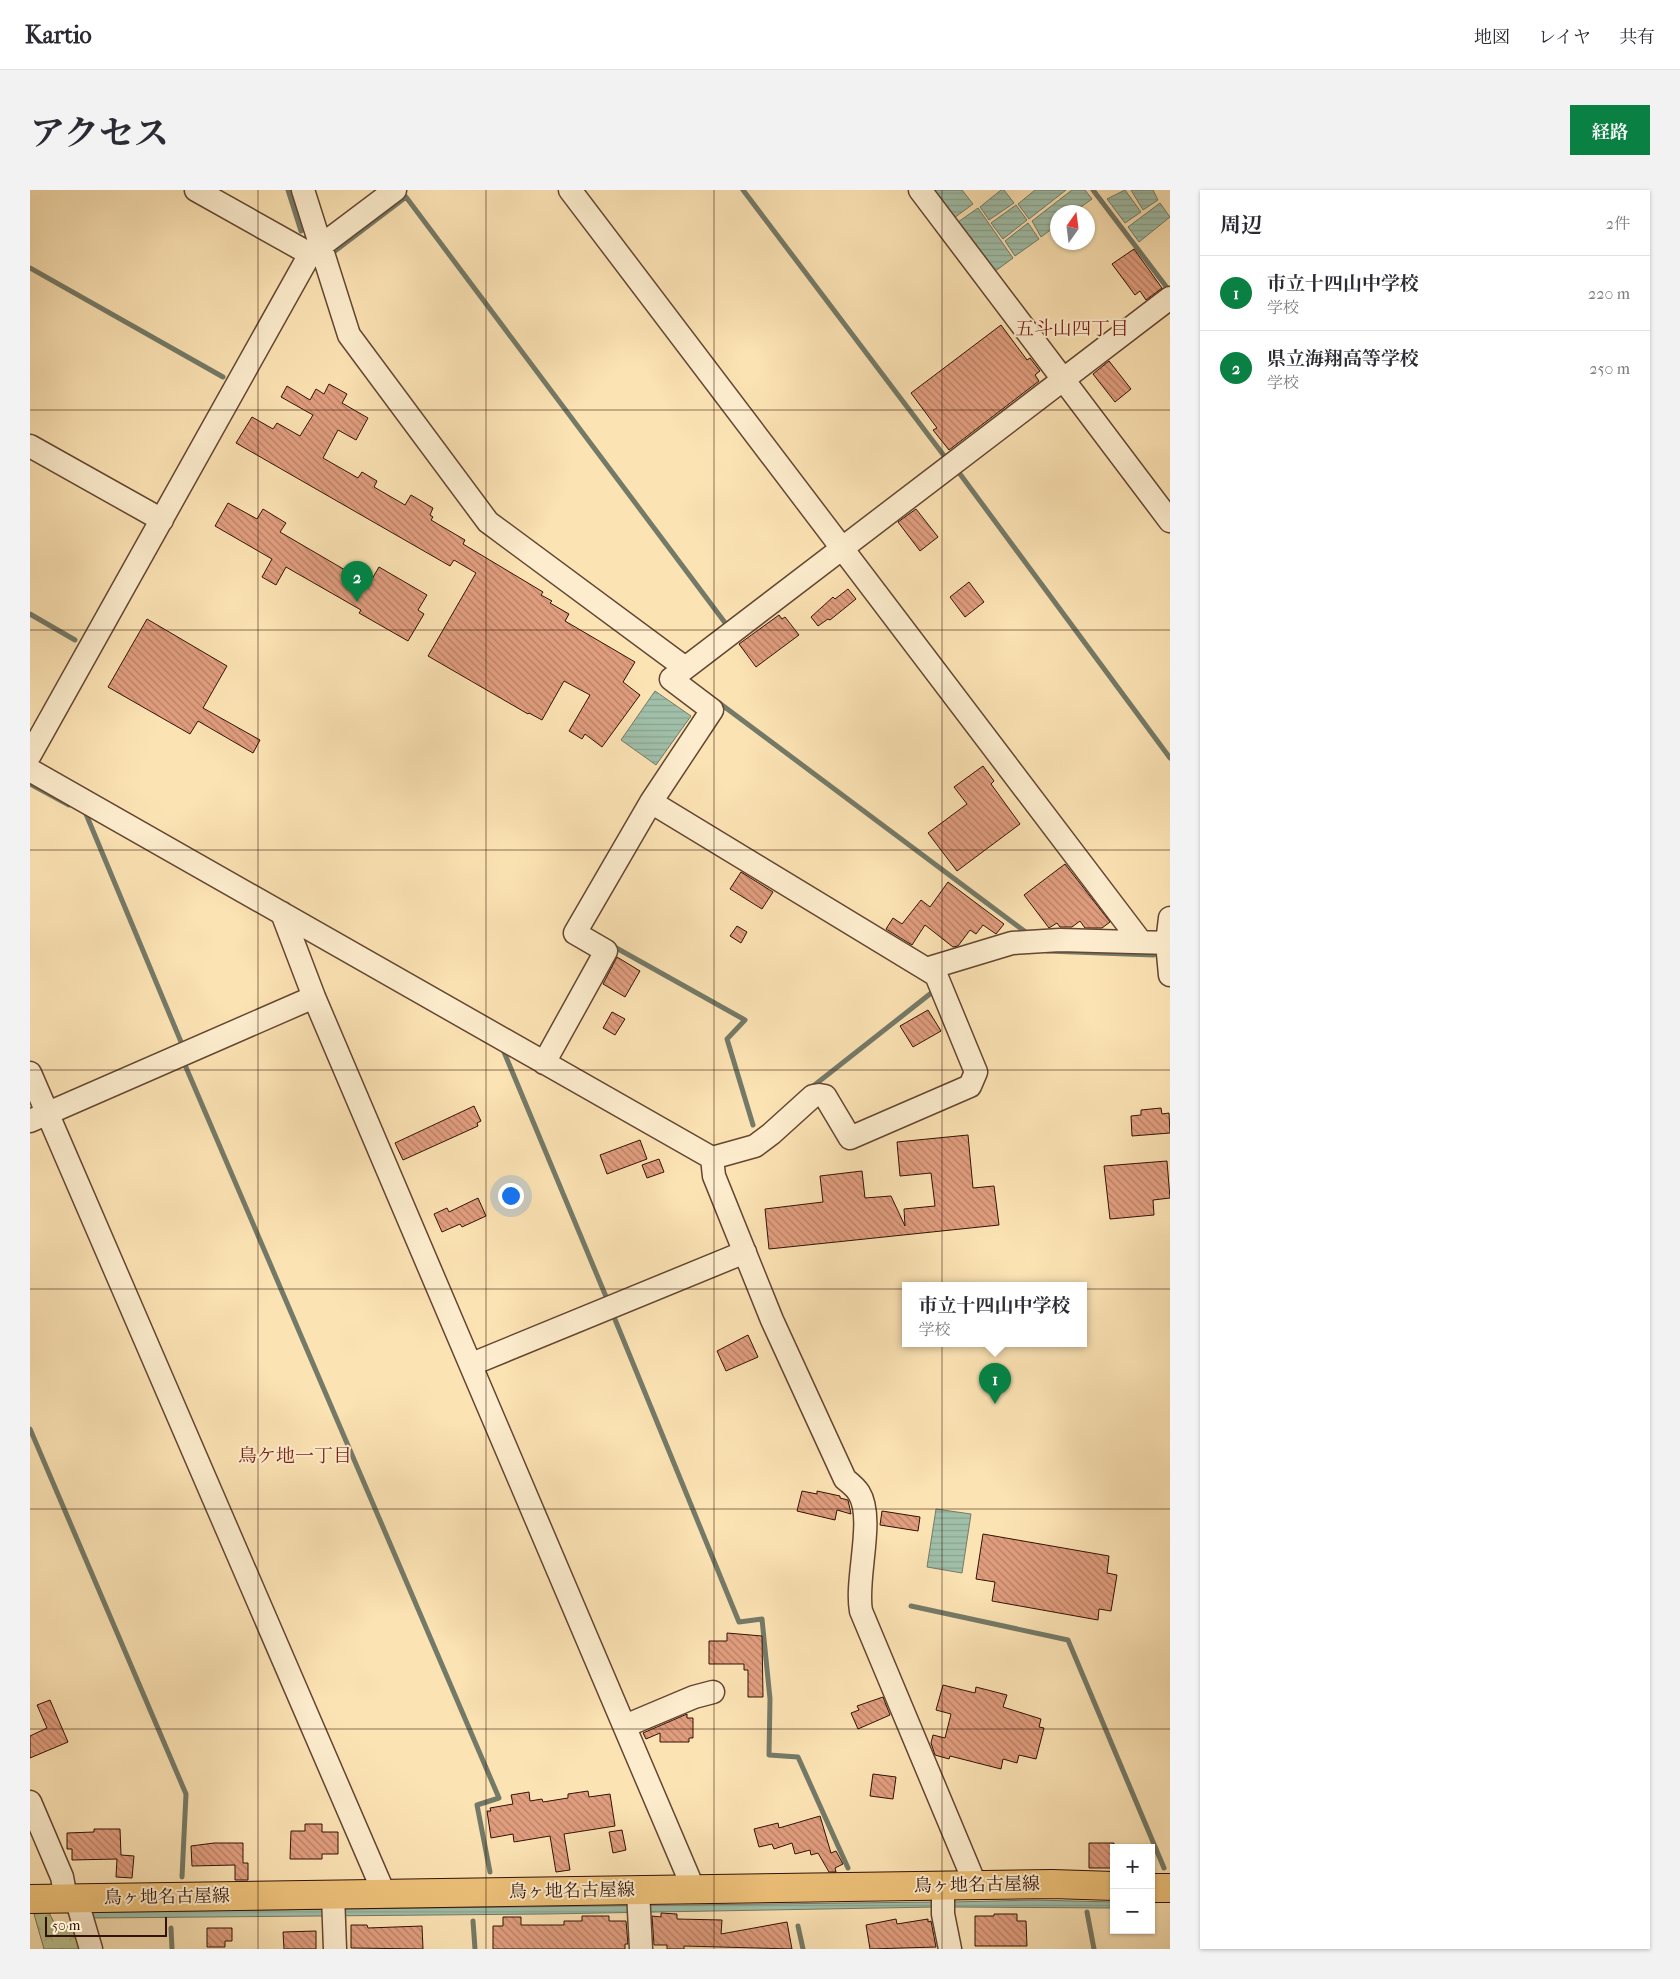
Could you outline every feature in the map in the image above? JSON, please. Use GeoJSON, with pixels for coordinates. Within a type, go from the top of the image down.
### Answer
{"type":"FeatureCollection","features":[{"type":"Feature","properties":{"kind":"main road","name":"鳥ヶ地名古屋線"},"geometry":{"type":"LineString","coordinates":[[30,1898],[334,1905],[384,1893],[639,1901],[694,1890],[943,1886],[1110,1886]]}},
{"type":"Feature","properties":{"kind":"main road"},"geometry":{"type":"LineString","coordinates":[[1155,1888],[1170,1888]]}},
{"type":"Feature","properties":{"kind":"street"},"geometry":{"type":"LineString","coordinates":[[196,190],[316,250]]}},
{"type":"Feature","properties":{"kind":"street"},"geometry":{"type":"LineString","coordinates":[[303,190],[316,250],[349,335],[488,522],[684,667]]}},
{"type":"Feature","properties":{"kind":"street"},"geometry":{"type":"LineString","coordinates":[[30,755],[316,250],[395,190]]}},
{"type":"Feature","properties":{"kind":"street"},"geometry":{"type":"LineString","coordinates":[[570,190],[1141,942]]}},
{"type":"Feature","properties":{"kind":"street"},"geometry":{"type":"LineString","coordinates":[[920,190],[1170,522]]}},
{"type":"Feature","properties":{"kind":"street"},"geometry":{"type":"LineString","coordinates":[[544,1063],[606,951],[575,933],[651,802],[712,710],[671,679],[684,667],[841,547],[1170,298]]}},
{"type":"Feature","properties":{"kind":"street"},"geometry":{"type":"LineString","coordinates":[[30,446],[162,520]]}},
{"type":"Feature","properties":{"kind":"street"},"geometry":{"type":"LineString","coordinates":[[30,770],[712,1158],[755,1146],[813,1096],[825,1096],[850,1138],[970,1086],[976,1072],[936,975],[651,802]]}},
{"type":"Feature","properties":{"kind":"street"},"geometry":{"type":"LineString","coordinates":[[282,913],[314,998],[472,1364],[694,1890]]}},
{"type":"Feature","properties":{"kind":"street"},"geometry":{"type":"LineString","coordinates":[[1170,918],[1168,943],[1170,975]]}},
{"type":"Feature","properties":{"kind":"street"},"geometry":{"type":"LineString","coordinates":[[926,969],[1012,943],[1060,940],[1168,943]]}},
{"type":"Feature","properties":{"kind":"street"},"geometry":{"type":"LineString","coordinates":[[39,1118],[314,998]]}},
{"type":"Feature","properties":{"kind":"street"},"geometry":{"type":"LineString","coordinates":[[30,1073],[39,1118],[384,1893]]}},
{"type":"Feature","properties":{"kind":"street"},"geometry":{"type":"LineString","coordinates":[[712,1158],[714,1176],[772,1320],[845,1479],[860,1493],[866,1523],[859,1597],[861,1612],[976,1886]]}},
{"type":"Feature","properties":{"kind":"street"},"geometry":{"type":"LineString","coordinates":[[472,1364],[745,1252]]}},
{"type":"Feature","properties":{"kind":"street"},"geometry":{"type":"LineString","coordinates":[[625,1726],[694,1697],[713,1692]]}},
{"type":"Feature","properties":{"kind":"street"},"geometry":{"type":"LineString","coordinates":[[30,1802],[91,1949]]}},
{"type":"Feature","properties":{"kind":"street"},"geometry":{"type":"LineString","coordinates":[[943,1886],[943,1914],[950,1949]]}},
{"type":"Feature","properties":{"kind":"street"},"geometry":{"type":"LineString","coordinates":[[639,1901],[641,1949]]}},
{"type":"Feature","properties":{"kind":"street"},"geometry":{"type":"LineString","coordinates":[[334,1905],[334,1949]]}},
{"type":"Feature","properties":{"kind":"green space"},"geometry":{"type":"Polygon","coordinates":[[[49,1913],[56,1926],[88,1926],[95,1949],[44,1949],[34,1914],[49,1913]]]}},
{"type":"Feature","properties":{"kind":"shaded area"},"geometry":{"type":"Polygon","coordinates":[[[933,190],[962,190],[973,204],[954,218],[933,190]]]}},
{"type":"Feature","properties":{"kind":"shaded area"},"geometry":{"type":"Polygon","coordinates":[[[1001,190],[1004,190],[1014,203],[989,220],[980,207],[1001,190]]]}},
{"type":"Feature","properties":{"kind":"shaded area"},"geometry":{"type":"Polygon","coordinates":[[[1035,190],[1066,190],[1029,219],[1018,204],[1035,190]]]}},
{"type":"Feature","properties":{"kind":"shaded area"},"geometry":{"type":"Polygon","coordinates":[[[1072,190],[1085,190],[1092,199],[1084,205],[1053,205],[1072,190]]]}},
{"type":"Feature","properties":{"kind":"shaded area"},"geometry":{"type":"Polygon","coordinates":[[[1125,190],[1141,212],[1125,223],[1107,199],[1125,190]]]}},
{"type":"Feature","properties":{"kind":"shaded area"},"geometry":{"type":"Polygon","coordinates":[[[1131,190],[1153,190],[1158,200],[1143,210],[1131,190]]]}},
{"type":"Feature","properties":{"kind":"shaded area"},"geometry":{"type":"Polygon","coordinates":[[[1160,203],[1170,217],[1139,242],[1128,227],[1160,203]]]}},
{"type":"Feature","properties":{"kind":"shaded area"},"geometry":{"type":"Polygon","coordinates":[[[1016,205],[1027,220],[1003,239],[991,223],[1016,205]]]}},
{"type":"Feature","properties":{"kind":"shaded area"},"geometry":{"type":"Polygon","coordinates":[[[1050,207],[1050,230],[1041,237],[1032,221],[1050,207]]]}},
{"type":"Feature","properties":{"kind":"shaded area"},"geometry":{"type":"Polygon","coordinates":[[[978,208],[1013,258],[994,272],[958,222],[978,208]]]}},
{"type":"Feature","properties":{"kind":"shaded area"},"geometry":{"type":"Polygon","coordinates":[[[1028,223],[1039,239],[1015,256],[1005,241],[1028,223]]]}},
{"type":"Feature","properties":{"kind":"shaded area"},"geometry":{"type":"Polygon","coordinates":[[[655,691],[691,716],[656,765],[621,740],[655,691]]]}},
{"type":"Feature","properties":{"kind":"shaded area"},"geometry":{"type":"Polygon","coordinates":[[[936,1509],[971,1514],[962,1573],[927,1567],[936,1509]]]}},
{"type":"Feature","properties":{"kind":"shaded area"},"geometry":{"type":"Polygon","coordinates":[[[1034,1900],[1110,1902],[1110,1908],[953,1907],[954,1902],[1034,1900]]]}},
{"type":"Feature","properties":{"kind":"shaded area"},"geometry":{"type":"Polygon","coordinates":[[[935,1902],[935,1907],[545,1914],[94,1918],[90,1912],[935,1902]]]}},
{"type":"Feature","properties":{"kind":"building"},"geometry":{"type":"Polygon","coordinates":[[[1134,249],[1162,288],[1146,300],[1140,291],[1135,295],[1112,264],[1134,249]]]}},
{"type":"Feature","properties":{"kind":"building"},"geometry":{"type":"Polygon","coordinates":[[[1001,325],[1027,360],[1030,358],[1040,371],[1035,375],[1039,381],[949,450],[933,430],[937,428],[911,393],[1001,325]]]}},
{"type":"Feature","properties":{"kind":"building"},"geometry":{"type":"Polygon","coordinates":[[[1109,361],[1131,389],[1115,402],[1093,374],[1109,361]]]}},
{"type":"Feature","properties":{"kind":"building"},"geometry":{"type":"Polygon","coordinates":[[[329,384],[347,394],[342,403],[368,418],[356,440],[338,430],[323,458],[358,478],[362,472],[377,481],[374,487],[405,505],[411,495],[433,508],[430,515],[433,517],[431,520],[465,540],[463,544],[543,592],[541,595],[552,601],[550,603],[569,614],[565,621],[635,662],[623,682],[640,695],[602,747],[585,734],[582,739],[569,731],[590,695],[564,681],[542,720],[528,714],[428,656],[476,573],[454,560],[450,566],[236,443],[252,417],[273,429],[277,423],[300,436],[313,415],[281,397],[287,386],[310,400],[316,389],[324,394],[329,384]]]}},
{"type":"Feature","properties":{"kind":"building"},"geometry":{"type":"Polygon","coordinates":[[[228,503],[257,519],[263,509],[286,523],[280,532],[369,584],[379,567],[427,595],[418,610],[424,614],[408,641],[359,613],[361,610],[286,567],[276,585],[262,577],[272,559],[215,526],[228,503]]]}},
{"type":"Feature","properties":{"kind":"building"},"geometry":{"type":"Polygon","coordinates":[[[916,509],[938,537],[920,551],[898,522],[916,509]]]}},
{"type":"Feature","properties":{"kind":"building"},"geometry":{"type":"Polygon","coordinates":[[[969,582],[984,602],[965,617],[950,597],[969,582]]]}},
{"type":"Feature","properties":{"kind":"building"},"geometry":{"type":"Polygon","coordinates":[[[848,589],[856,599],[830,620],[828,619],[818,626],[811,617],[833,597],[835,599],[848,589]]]}},
{"type":"Feature","properties":{"kind":"building"},"geometry":{"type":"Polygon","coordinates":[[[779,615],[782,619],[785,617],[799,635],[756,667],[739,644],[779,615]]]}},
{"type":"Feature","properties":{"kind":"building"},"geometry":{"type":"Polygon","coordinates":[[[147,619],[227,666],[203,708],[260,740],[253,753],[198,721],[190,734],[108,687],[147,619]]]}},
{"type":"Feature","properties":{"kind":"building"},"geometry":{"type":"Polygon","coordinates":[[[983,766],[994,781],[991,784],[1020,824],[957,871],[928,833],[967,804],[954,787],[983,766]]]}},
{"type":"Feature","properties":{"kind":"building"},"geometry":{"type":"Polygon","coordinates":[[[1065,864],[1110,922],[1102,928],[1085,928],[1080,921],[1072,927],[1060,927],[1057,923],[1049,928],[1024,895],[1065,864]]]}},
{"type":"Feature","properties":{"kind":"building"},"geometry":{"type":"Polygon","coordinates":[[[741,872],[773,892],[762,909],[730,889],[741,872]]]}},
{"type":"Feature","properties":{"kind":"building"},"geometry":{"type":"Polygon","coordinates":[[[948,882],[1004,924],[996,934],[983,925],[976,934],[970,930],[958,946],[953,947],[925,925],[912,945],[886,929],[893,918],[902,924],[921,900],[930,907],[948,882]]]}},
{"type":"Feature","properties":{"kind":"building"},"geometry":{"type":"Polygon","coordinates":[[[737,926],[747,932],[741,943],[730,936],[737,926]]]}},
{"type":"Feature","properties":{"kind":"building"},"geometry":{"type":"Polygon","coordinates":[[[617,957],[640,971],[625,997],[603,984],[617,957]]]}},
{"type":"Feature","properties":{"kind":"building"},"geometry":{"type":"Polygon","coordinates":[[[928,1010],[941,1031],[913,1047],[900,1026],[928,1010]]]}},
{"type":"Feature","properties":{"kind":"building"},"geometry":{"type":"Polygon","coordinates":[[[612,1012],[625,1019],[615,1035],[603,1028],[612,1012]]]}},
{"type":"Feature","properties":{"kind":"building"},"geometry":{"type":"Polygon","coordinates":[[[474,1106],[481,1121],[477,1123],[478,1126],[403,1160],[395,1143],[474,1106]]]}},
{"type":"Feature","properties":{"kind":"building"},"geometry":{"type":"Polygon","coordinates":[[[1161,1108],[1162,1114],[1169,1113],[1170,1133],[1132,1136],[1131,1116],[1141,1115],[1141,1110],[1161,1108]]]}},
{"type":"Feature","properties":{"kind":"building"},"geometry":{"type":"Polygon","coordinates":[[[968,1135],[973,1188],[994,1186],[999,1225],[769,1249],[765,1209],[823,1202],[820,1176],[862,1171],[865,1198],[891,1196],[905,1226],[904,1209],[935,1206],[931,1173],[900,1176],[897,1142],[968,1135]]]}},
{"type":"Feature","properties":{"kind":"building"},"geometry":{"type":"Polygon","coordinates":[[[640,1140],[647,1159],[607,1174],[600,1155],[640,1140]]]}},
{"type":"Feature","properties":{"kind":"building"},"geometry":{"type":"Polygon","coordinates":[[[659,1159],[664,1172],[647,1178],[642,1165],[659,1159]]]}},
{"type":"Feature","properties":{"kind":"building"},"geometry":{"type":"Polygon","coordinates":[[[1167,1161],[1170,1198],[1153,1200],[1154,1215],[1110,1219],[1104,1166],[1167,1161]]]}},
{"type":"Feature","properties":{"kind":"building"},"geometry":{"type":"Polygon","coordinates":[[[478,1198],[486,1216],[462,1227],[460,1224],[442,1232],[434,1214],[447,1208],[449,1212],[478,1198]]]}},
{"type":"Feature","properties":{"kind":"building"},"geometry":{"type":"Polygon","coordinates":[[[748,1335],[758,1357],[726,1371],[717,1351],[748,1335]]]}},
{"type":"Feature","properties":{"kind":"building"},"geometry":{"type":"Polygon","coordinates":[[[802,1491],[817,1494],[817,1491],[840,1496],[840,1498],[848,1500],[851,1514],[837,1510],[835,1520],[797,1511],[802,1491]]]}},
{"type":"Feature","properties":{"kind":"building"},"geometry":{"type":"Polygon","coordinates":[[[882,1511],[920,1517],[918,1531],[880,1525],[882,1511]]]}},
{"type":"Feature","properties":{"kind":"building"},"geometry":{"type":"Polygon","coordinates":[[[983,1534],[1109,1556],[1107,1573],[1117,1575],[1111,1611],[1099,1609],[1098,1620],[992,1601],[995,1582],[976,1579],[983,1534]]]}},
{"type":"Feature","properties":{"kind":"building"},"geometry":{"type":"Polygon","coordinates":[[[727,1633],[762,1636],[763,1697],[748,1697],[748,1670],[744,1670],[744,1664],[709,1664],[709,1641],[727,1641],[727,1633]]]}},
{"type":"Feature","properties":{"kind":"building"},"geometry":{"type":"Polygon","coordinates":[[[943,1685],[975,1693],[976,1687],[1007,1695],[1003,1707],[1041,1719],[1039,1727],[1044,1728],[1036,1759],[1019,1755],[1017,1763],[1003,1759],[1001,1769],[950,1756],[949,1759],[935,1755],[931,1743],[933,1735],[945,1738],[951,1714],[936,1710],[943,1685]]]}},
{"type":"Feature","properties":{"kind":"building"},"geometry":{"type":"Polygon","coordinates":[[[883,1697],[890,1715],[858,1729],[851,1713],[859,1710],[857,1706],[883,1697]]]}},
{"type":"Feature","properties":{"kind":"building"},"geometry":{"type":"Polygon","coordinates":[[[50,1700],[68,1742],[30,1758],[30,1736],[47,1728],[37,1705],[50,1700]]]}},
{"type":"Feature","properties":{"kind":"building"},"geometry":{"type":"Polygon","coordinates":[[[687,1714],[687,1718],[693,1718],[693,1738],[689,1738],[689,1742],[660,1742],[660,1733],[646,1739],[643,1733],[687,1714]]]}},
{"type":"Feature","properties":{"kind":"building"},"geometry":{"type":"Polygon","coordinates":[[[873,1774],[896,1777],[893,1799],[870,1796],[873,1774]]]}},
{"type":"Feature","properties":{"kind":"building"},"geometry":{"type":"Polygon","coordinates":[[[588,1791],[589,1797],[610,1794],[615,1826],[564,1834],[570,1870],[556,1872],[550,1836],[514,1842],[513,1834],[491,1838],[487,1811],[491,1811],[490,1808],[513,1804],[511,1795],[529,1792],[530,1801],[542,1799],[543,1802],[568,1798],[568,1794],[588,1791]]]}},
{"type":"Feature","properties":{"kind":"building"},"geometry":{"type":"Polygon","coordinates":[[[820,1816],[831,1853],[836,1851],[843,1864],[835,1868],[836,1872],[829,1872],[818,1853],[811,1855],[810,1850],[795,1854],[792,1843],[774,1849],[772,1844],[759,1847],[754,1829],[778,1823],[779,1828],[820,1816]]]}},
{"type":"Feature","properties":{"kind":"building"},"geometry":{"type":"Polygon","coordinates":[[[305,1824],[322,1824],[322,1832],[338,1832],[338,1854],[322,1854],[322,1859],[290,1859],[291,1831],[305,1831],[305,1824]]]}},
{"type":"Feature","properties":{"kind":"building"},"geometry":{"type":"Polygon","coordinates":[[[94,1829],[120,1829],[121,1855],[134,1856],[132,1878],[116,1877],[117,1859],[72,1860],[72,1849],[67,1849],[67,1833],[94,1832],[94,1829]]]}},
{"type":"Feature","properties":{"kind":"building"},"geometry":{"type":"Polygon","coordinates":[[[622,1830],[626,1850],[613,1853],[609,1832],[622,1830]]]}},
{"type":"Feature","properties":{"kind":"building"},"geometry":{"type":"Polygon","coordinates":[[[214,1843],[243,1843],[243,1863],[248,1863],[248,1880],[235,1880],[235,1865],[192,1866],[191,1846],[214,1843]]]}},
{"type":"Feature","properties":{"kind":"building"},"geometry":{"type":"Polygon","coordinates":[[[1089,1843],[1114,1843],[1110,1844],[1110,1868],[1089,1868],[1089,1843]]]}},
{"type":"Feature","properties":{"kind":"building"},"geometry":{"type":"Polygon","coordinates":[[[661,1913],[677,1914],[677,1919],[722,1920],[721,1934],[787,1922],[792,1949],[684,1946],[684,1949],[667,1949],[667,1945],[654,1945],[652,1916],[661,1917],[661,1913]]]}},
{"type":"Feature","properties":{"kind":"building"},"geometry":{"type":"Polygon","coordinates":[[[994,1914],[1017,1914],[1017,1921],[1026,1921],[1027,1946],[975,1946],[975,1916],[994,1916],[994,1914]]]}},
{"type":"Feature","properties":{"kind":"building"},"geometry":{"type":"Polygon","coordinates":[[[582,1916],[609,1916],[609,1921],[626,1921],[628,1944],[625,1944],[625,1949],[493,1949],[493,1926],[503,1926],[503,1917],[521,1917],[521,1925],[564,1925],[564,1921],[582,1921],[582,1916]]]}},
{"type":"Feature","properties":{"kind":"building"},"geometry":{"type":"Polygon","coordinates":[[[896,1919],[897,1924],[928,1919],[928,1922],[931,1921],[936,1947],[870,1949],[866,1925],[896,1919]]]}},
{"type":"Feature","properties":{"kind":"building"},"geometry":{"type":"Polygon","coordinates":[[[351,1925],[367,1925],[368,1928],[422,1926],[423,1949],[351,1948],[351,1925]]]}},
{"type":"Feature","properties":{"kind":"building"},"geometry":{"type":"Polygon","coordinates":[[[207,1928],[232,1928],[232,1941],[225,1941],[225,1947],[207,1947],[207,1928]]]}},
{"type":"Feature","properties":{"kind":"building"},"geometry":{"type":"Polygon","coordinates":[[[316,1931],[316,1949],[284,1949],[283,1932],[316,1931]]]}},
{"type":"Feature","properties":{"kind":"waterway"},"geometry":{"type":"LineString","coordinates":[[288,190],[301,231]]}},
{"type":"Feature","properties":{"kind":"waterway"},"geometry":{"type":"LineString","coordinates":[[743,190],[945,457]]}},
{"type":"Feature","properties":{"kind":"waterway"},"geometry":{"type":"LineString","coordinates":[[1093,190],[1168,289]]}},
{"type":"Feature","properties":{"kind":"waterway"},"geometry":{"type":"LineString","coordinates":[[331,254],[406,197],[726,624]]}},
{"type":"Feature","properties":{"kind":"waterway"},"geometry":{"type":"LineString","coordinates":[[30,268],[223,377]]}},
{"type":"Feature","properties":{"kind":"waterway"},"geometry":{"type":"LineString","coordinates":[[960,474],[1170,758]]}},
{"type":"Feature","properties":{"kind":"waterway"},"geometry":{"type":"LineString","coordinates":[[30,614],[75,640]]}},
{"type":"Feature","properties":{"kind":"waterway"},"geometry":{"type":"LineString","coordinates":[[718,702],[1027,933]]}},
{"type":"Feature","properties":{"kind":"waterway"},"geometry":{"type":"LineString","coordinates":[[30,784],[69,805]]}},
{"type":"Feature","properties":{"kind":"waterway"},"geometry":{"type":"LineString","coordinates":[[86,814],[184,1049]]}},
{"type":"Feature","properties":{"kind":"waterway"},"geometry":{"type":"LineString","coordinates":[[611,945],[745,1020],[727,1039],[753,1125]]}},
{"type":"Feature","properties":{"kind":"waterway"},"geometry":{"type":"LineString","coordinates":[[1047,951],[1154,955]]}},
{"type":"Feature","properties":{"kind":"waterway"},"geometry":{"type":"LineString","coordinates":[[812,1087],[935,990]]}},
{"type":"Feature","properties":{"kind":"waterway"},"geometry":{"type":"LineString","coordinates":[[504,1052],[607,1299]]}},
{"type":"Feature","properties":{"kind":"waterway"},"geometry":{"type":"LineString","coordinates":[[185,1065],[499,1798],[477,1805],[490,1872]]}},
{"type":"Feature","properties":{"kind":"waterway"},"geometry":{"type":"LineString","coordinates":[[614,1317],[739,1622],[762,1619],[770,1699],[769,1755],[798,1757],[848,1868]]}},
{"type":"Feature","properties":{"kind":"waterway"},"geometry":{"type":"LineString","coordinates":[[30,1429],[186,1794],[182,1877]]}},
{"type":"Feature","properties":{"kind":"waterway"},"geometry":{"type":"LineString","coordinates":[[911,1606],[1068,1640],[1164,1868]]}},
{"type":"Feature","properties":{"kind":"waterway"},"geometry":{"type":"LineString","coordinates":[[1087,1912],[1094,1949]]}},
{"type":"Feature","properties":{"kind":"waterway"},"geometry":{"type":"LineString","coordinates":[[473,1921],[475,1949]]}},
{"type":"Feature","properties":{"kind":"waterway"},"geometry":{"type":"LineString","coordinates":[[798,1926],[803,1949]]}},
{"type":"Feature","properties":{"kind":"waterway"},"geometry":{"type":"LineString","coordinates":[[171,1928],[172,1949]]}},
{"type":"Feature","properties":{"kind":"place","name":"県立海翔高等学校"},"geometry":{"type":"Point","coordinates":[357,602]}},
{"type":"Feature","properties":{"kind":"place","name":"市立十四山中学校"},"geometry":{"type":"Point","coordinates":[995,1404]}},
{"type":"Feature","properties":{"kind":"district","name":"五斗山四丁目"},"geometry":{"type":"Point","coordinates":[1072,329]}},
{"type":"Feature","properties":{"kind":"district","name":"鳥ケ地一丁目"},"geometry":{"type":"Point","coordinates":[295,1456]}}]}
